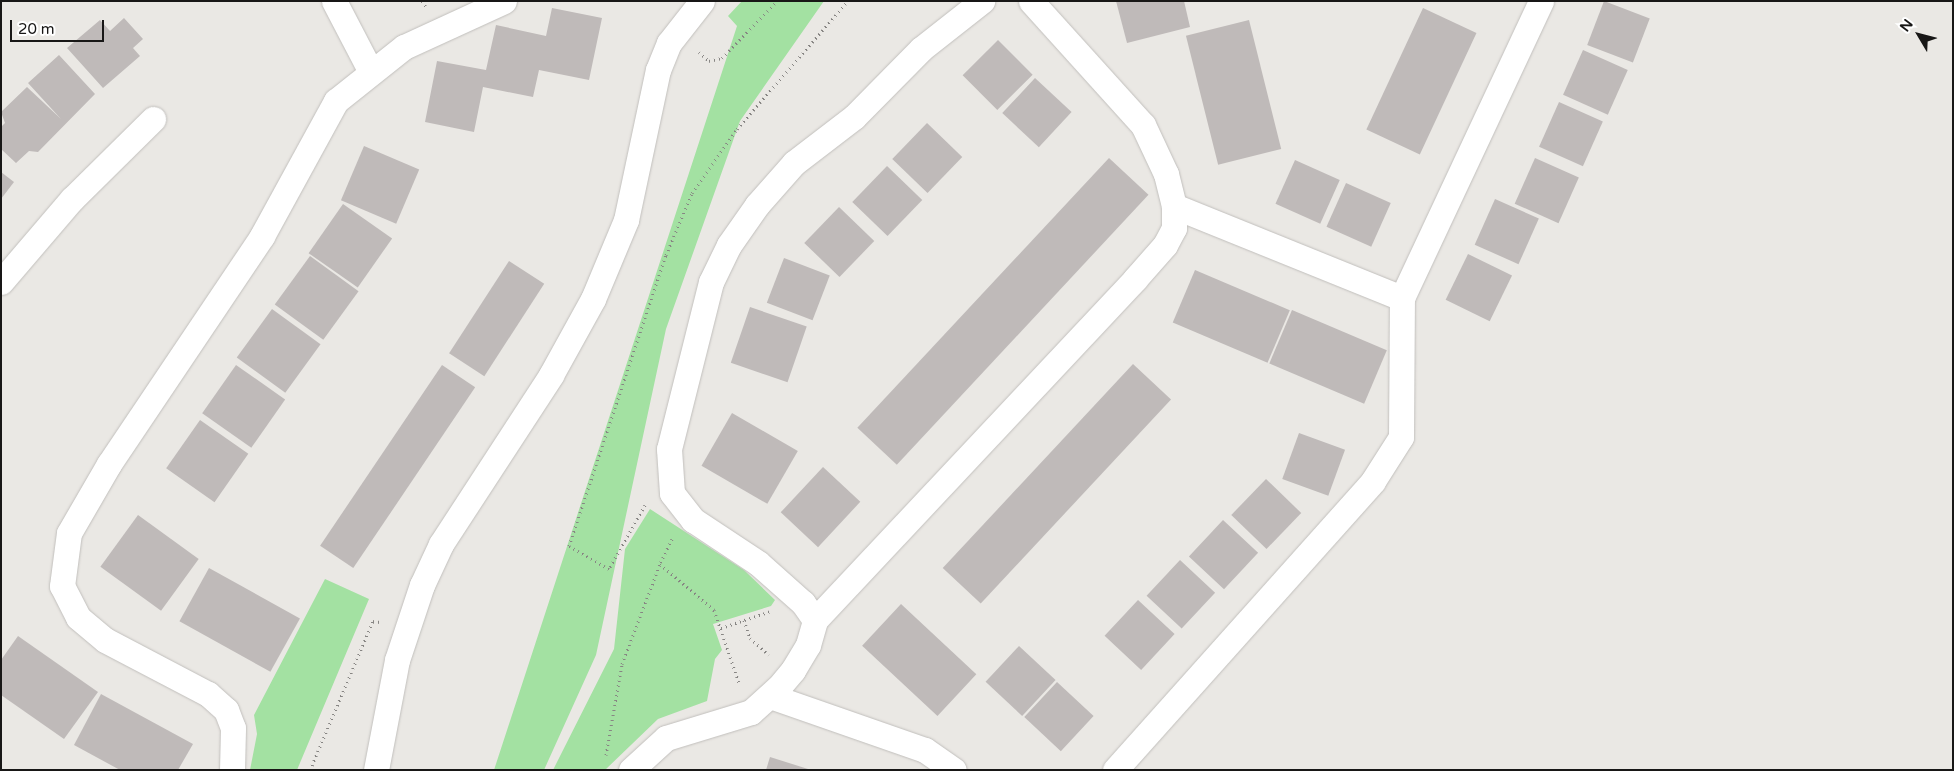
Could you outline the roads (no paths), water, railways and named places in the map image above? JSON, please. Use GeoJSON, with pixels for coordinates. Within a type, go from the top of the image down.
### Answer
{"type":"FeatureCollection","features":[{"type":"Feature","properties":{"kind":"street"},"geometry":{"type":"LineString","coordinates":[[334,1],[371,72]]}},
{"type":"Feature","properties":{"kind":"street"},"geometry":{"type":"LineString","coordinates":[[232,770],[233,728],[226,710],[208,694],[104,640],[78,617],[62,586],[64,557],[69,533],[109,464],[262,236],[336,101],[404,47],[504,1]]}},
{"type":"Feature","properties":{"kind":"street"},"geometry":{"type":"LineString","coordinates":[[376,770],[396,660],[422,585],[441,544],[552,375],[593,299],[626,220],[658,70],[668,43],[702,1]]}},
{"type":"Feature","properties":{"kind":"street"},"geometry":{"type":"LineString","coordinates":[[814,620],[803,603],[758,563],[693,520],[672,493],[668,448],[711,282],[729,245],[757,205],[794,163],[854,117],[921,49],[982,1]]}},
{"type":"Feature","properties":{"kind":"street"},"geometry":{"type":"LineString","coordinates":[[632,770],[666,738],[751,712],[770,696],[808,646],[814,620],[1165,246],[1174,228],[1174,206],[1157,150],[1143,125],[1031,1]]}},
{"type":"Feature","properties":{"kind":"street"},"geometry":{"type":"LineString","coordinates":[[1115,770],[1373,481],[1401,437],[1402,298],[1541,1]]}},
{"type":"Feature","properties":{"kind":"street"},"geometry":{"type":"LineString","coordinates":[[1,282],[72,199],[153,119]]}},
{"type":"Feature","properties":{"kind":"street"},"geometry":{"type":"LineString","coordinates":[[1174,206],[1402,298]]}},
{"type":"Feature","properties":{"kind":"street"},"geometry":{"type":"LineString","coordinates":[[770,696],[925,750],[954,770]]}}]}
